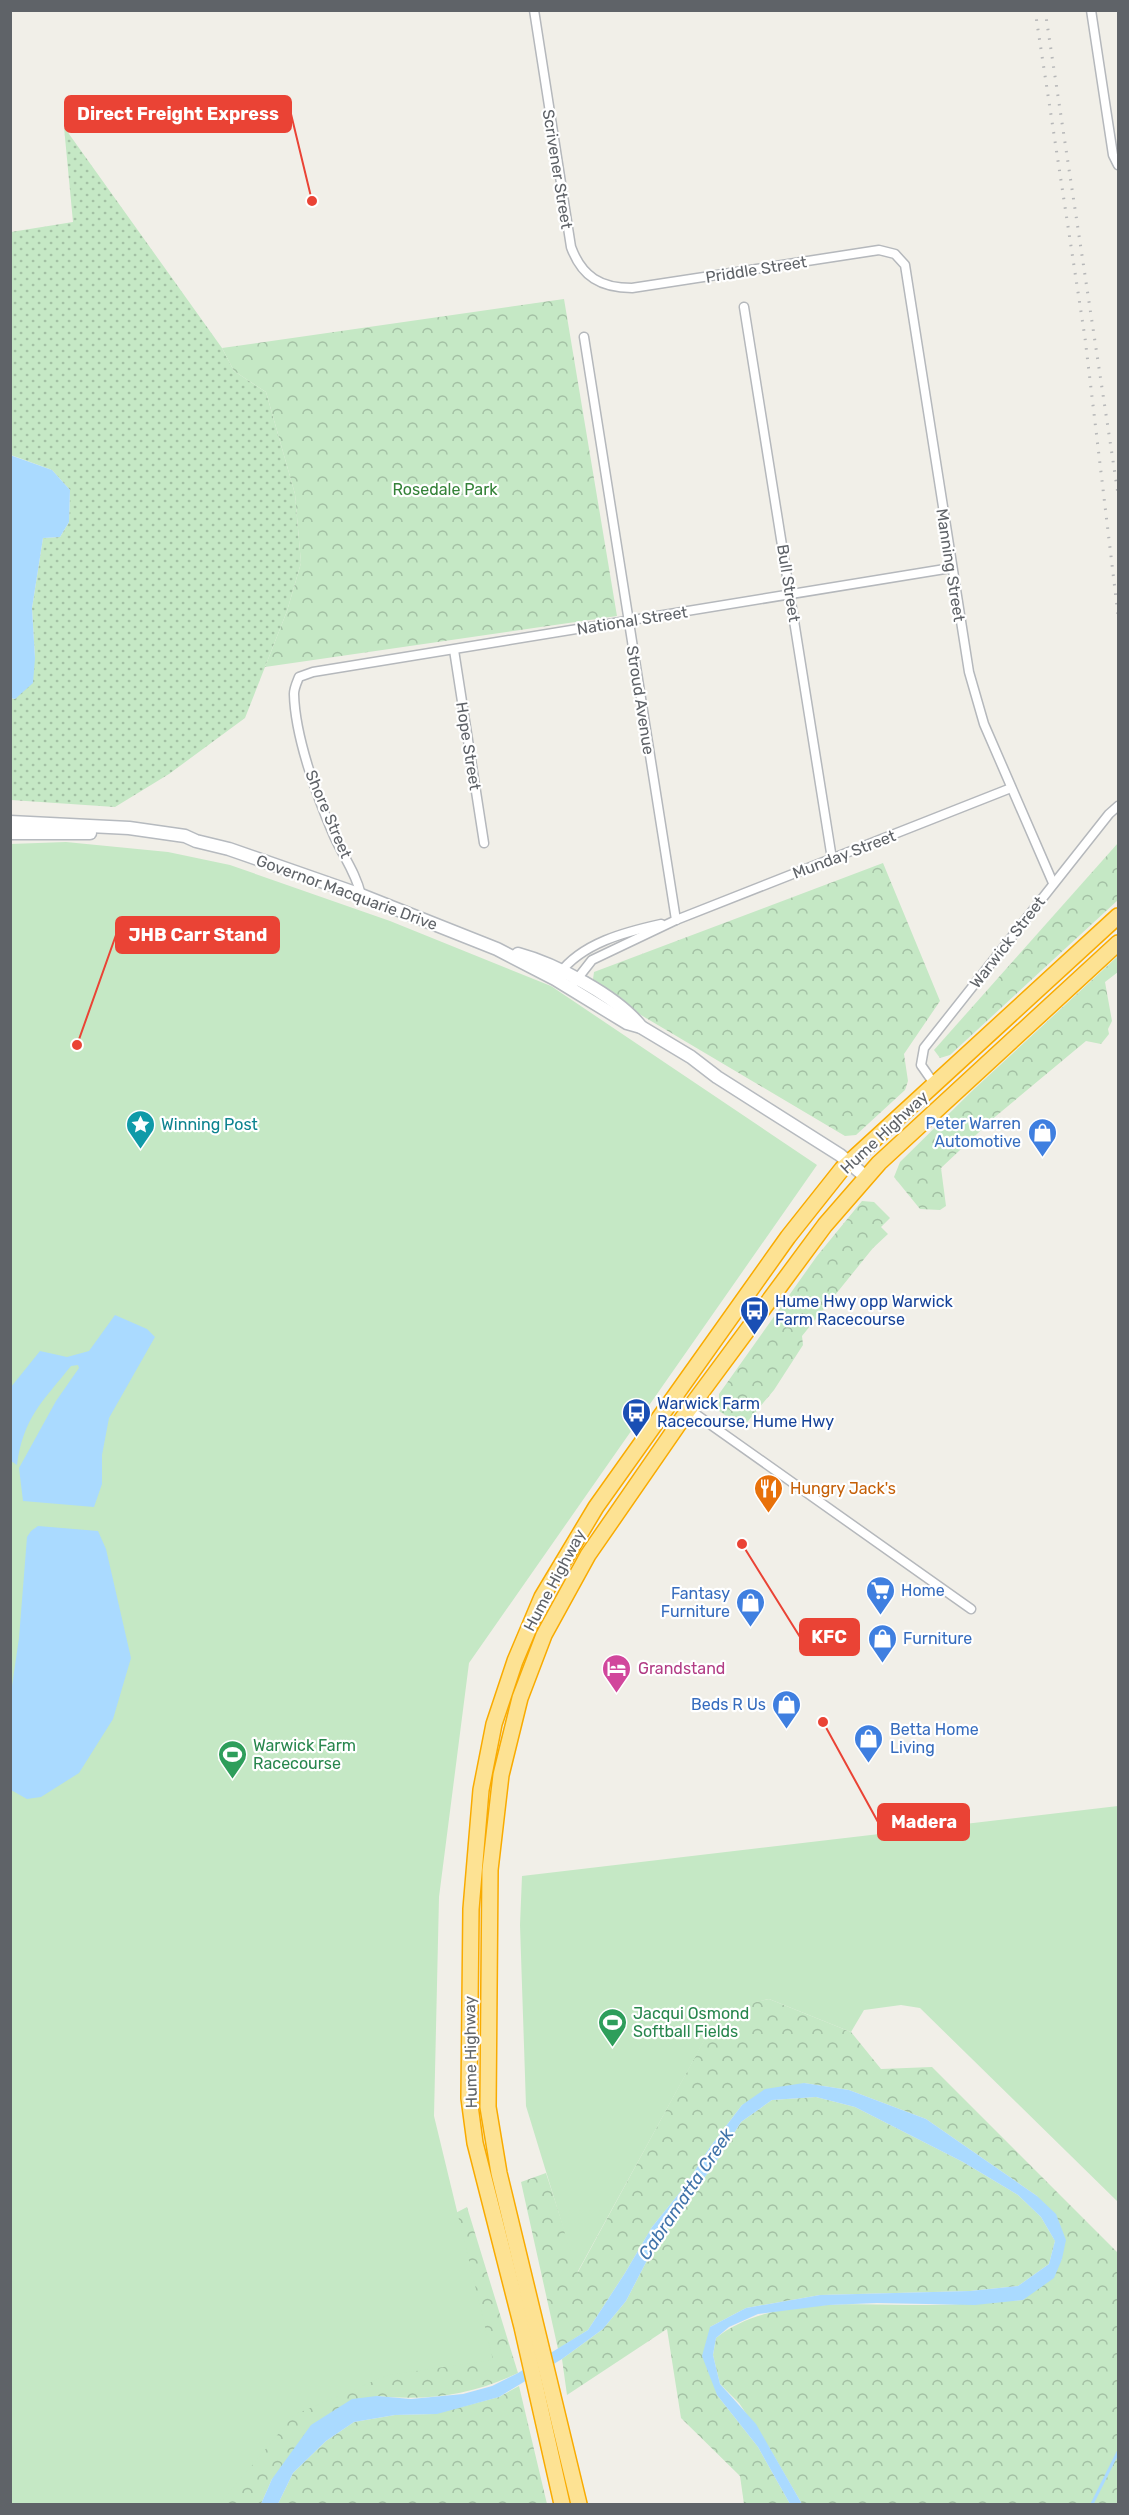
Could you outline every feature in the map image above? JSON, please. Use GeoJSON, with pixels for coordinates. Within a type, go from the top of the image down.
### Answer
{"type":"FeatureCollection","features":[{"type":"Feature","properties":{"kind":"highway","name":"Hume Highway"},"geometry":{"type":"LineString","coordinates":[[579,2505],[546,2402],[528,2326],[471,2119],[468,2071],[471,1909],[481,1790],[494,1724],[530,1623],[575,1538],[788,1237],[849,1162],[1119,916]]}},
{"type":"Feature","properties":{"kind":"highway","name":"Hume Highway"},"geometry":{"type":"LineString","coordinates":[[528,2326],[488,2107],[489,1908],[493,1837],[501,1775],[511,1730],[531,1666],[568,1588],[588,1555],[689,1409],[825,1225],[866,1177],[1119,943]]}},
{"type":"Feature","properties":{"kind":"highway"},"geometry":{"type":"LineString","coordinates":[[471,1909],[489,1908]]}},
{"type":"Feature","properties":{"kind":"highway","name":"Hume Highway"},"geometry":{"type":"LineString","coordinates":[[546,2402],[562,2505]]}},
{"type":"Feature","properties":{"kind":"main road","name":"Governor Macquarie Drive"},"geometry":{"type":"LineString","coordinates":[[10,822],[129,828],[185,836],[196,842]]}},
{"type":"Feature","properties":{"kind":"main road","name":"Governor Macquarie Drive"},"geometry":{"type":"LineString","coordinates":[[10,833],[88,832],[196,842],[229,849],[362,895],[497,949],[559,974],[627,1023],[641,1027],[691,1057],[717,1077],[849,1162],[866,1177]]}},
{"type":"Feature","properties":{"kind":"street","name":"Scrivener Street"},"geometry":{"type":"LineString","coordinates":[[534,10],[571,247],[579,265],[591,279],[605,285],[632,288]]}},
{"type":"Feature","properties":{"kind":"street"},"geometry":{"type":"LineString","coordinates":[[1091,10],[1113,155],[1119,165]]}},
{"type":"Feature","properties":{"kind":"street","name":"Priddle Street"},"geometry":{"type":"LineString","coordinates":[[632,288],[879,250]]}},
{"type":"Feature","properties":{"kind":"street","name":"Manning Street"},"geometry":{"type":"LineString","coordinates":[[879,250],[895,254],[905,265],[907,272],[951,568],[964,647],[976,701],[1053,883]]}},
{"type":"Feature","properties":{"kind":"street","name":"Bull Street"},"geometry":{"type":"LineString","coordinates":[[744,307],[832,859]]}},
{"type":"Feature","properties":{"kind":"street","name":"Stroud Avenue"},"geometry":{"type":"LineString","coordinates":[[584,337],[676,920]]}},
{"type":"Feature","properties":{"kind":"street","name":"National Street"},"geometry":{"type":"LineString","coordinates":[[313,672],[951,568]]}},
{"type":"Feature","properties":{"kind":"street","name":"Hope Street"},"geometry":{"type":"LineString","coordinates":[[454,650],[484,843]]}},
{"type":"Feature","properties":{"kind":"street","name":"Shore Street"},"geometry":{"type":"LineString","coordinates":[[313,672],[299,677],[293,692],[298,721],[315,788],[362,895]]}},
{"type":"Feature","properties":{"kind":"street","name":"Munday Street"},"geometry":{"type":"LineString","coordinates":[[573,983],[598,956],[676,920],[1011,788]]}},
{"type":"Feature","properties":{"kind":"street","name":"Warwick Street"},"geometry":{"type":"LineString","coordinates":[[935,1085],[921,1065],[924,1048],[1053,883],[1109,814],[1119,806]]}},
{"type":"Feature","properties":{"kind":"street","name":"Munday Street"},"geometry":{"type":"LineString","coordinates":[[559,974],[578,953],[635,930],[676,920]]}},
{"type":"Feature","properties":{"kind":"street"},"geometry":{"type":"LineString","coordinates":[[673,1398],[971,1609]]}},
{"type":"Feature","properties":{"kind":"green space"},"geometry":{"type":"Polygon","coordinates":[[[64,127],[222,348],[234,371],[266,392],[295,494],[301,563],[287,611],[245,718],[169,774],[115,807],[11,800],[10,698],[15,699],[35,658],[32,608],[43,538],[60,537],[69,522],[70,490],[52,470],[11,455],[11,232],[73,222],[64,127]]]}},
{"type":"Feature","properties":{"kind":"green space","name":"Rosedale Park"},"geometry":{"type":"Polygon","coordinates":[[[564,299],[617,616],[265,667],[287,611],[301,563],[295,494],[266,392],[234,371],[222,348],[564,299]]]}},
{"type":"Feature","properties":{"kind":"green space","name":"Warwick Farm Racecourse"},"geometry":{"type":"Polygon","coordinates":[[[66,842],[168,852],[230,865],[390,921],[551,986],[817,1165],[469,1663],[439,1897],[434,2116],[493,2360],[388,2375],[294,2415],[220,2504],[11,2504],[10,844],[66,842]]]}},
{"type":"Feature","properties":{"kind":"green space"},"geometry":{"type":"Polygon","coordinates":[[[1118,843],[1118,900],[950,1055],[940,1058],[934,1050],[1118,843]]]}},
{"type":"Feature","properties":{"kind":"green space"},"geometry":{"type":"Polygon","coordinates":[[[883,863],[940,1001],[904,1054],[908,1081],[905,1090],[856,1135],[845,1136],[592,986],[594,972],[883,863]]]}},
{"type":"Feature","properties":{"kind":"green space"},"geometry":{"type":"Polygon","coordinates":[[[1118,956],[1118,972],[1105,982],[1112,1021],[1108,1029],[1109,1034],[1101,1044],[1086,1041],[996,1116],[941,1168],[946,1206],[940,1210],[920,1209],[894,1177],[900,1162],[972,1091],[1118,956]]]}},
{"type":"Feature","properties":{"kind":"green space"},"geometry":{"type":"Polygon","coordinates":[[[862,1201],[874,1202],[890,1218],[881,1227],[888,1234],[873,1248],[802,1336],[803,1345],[774,1390],[743,1427],[719,1411],[719,1394],[817,1256],[862,1201]]]}},
{"type":"Feature","properties":{"kind":"green space","name":"Jacqui Osmond Softball Fields"},"geometry":{"type":"Polygon","coordinates":[[[1118,1806],[1118,2202],[920,2008],[901,2005],[864,2010],[851,2032],[769,1999],[721,2010],[577,2273],[526,2106],[520,1925],[522,1876],[1118,1806]]]}},
{"type":"Feature","properties":{"kind":"green space"},"geometry":{"type":"Polygon","coordinates":[[[769,1999],[851,2032],[881,2069],[932,2067],[1118,2253],[1118,2504],[802,2504],[770,2449],[739,2403],[720,2384],[713,2355],[716,2338],[738,2324],[763,2314],[819,2305],[942,2305],[1023,2300],[1062,2259],[1037,2196],[926,2119],[849,2090],[804,2083],[742,2105],[710,2147],[685,2186],[652,2227],[588,2330],[558,2349],[521,2182],[546,2173],[578,2272],[721,2009],[769,1999]]]}},
{"type":"Feature","properties":{"kind":"green space"},"geometry":{"type":"Polygon","coordinates":[[[816,2097],[855,2107],[963,2162],[1018,2195],[1041,2217],[1055,2241],[1049,2264],[1018,2286],[970,2291],[820,2295],[746,2308],[710,2327],[717,2395],[758,2447],[790,2504],[744,2504],[740,2476],[681,2418],[667,2329],[567,2395],[562,2359],[603,2329],[626,2301],[656,2243],[716,2162],[741,2122],[772,2100],[816,2097]]]}},
{"type":"Feature","properties":{"kind":"green space"},"geometry":{"type":"Polygon","coordinates":[[[467,2207],[518,2373],[484,2387],[449,2395],[414,2398],[377,2396],[272,2479],[261,2504],[200,2504],[448,2217],[467,2207]]]}},
{"type":"Feature","properties":{"kind":"green space"},"geometry":{"type":"Polygon","coordinates":[[[519,2386],[547,2504],[278,2504],[293,2473],[326,2441],[354,2422],[395,2415],[434,2414],[499,2397],[519,2386]]]}},
{"type":"Feature","properties":{"kind":"water"},"geometry":{"type":"Polygon","coordinates":[[[10,455],[52,470],[70,490],[69,522],[60,537],[43,538],[32,608],[35,658],[33,683],[15,699],[10,698],[10,455]]]}},
{"type":"Feature","properties":{"kind":"water"},"geometry":{"type":"Polygon","coordinates":[[[115,1315],[147,1329],[155,1337],[109,1418],[102,1455],[102,1484],[94,1507],[23,1501],[19,1468],[56,1401],[79,1368],[78,1365],[71,1366],[43,1400],[29,1422],[17,1465],[11,1461],[11,1387],[40,1351],[67,1357],[89,1351],[115,1315]]]}},
{"type":"Feature","properties":{"kind":"water"},"geometry":{"type":"Polygon","coordinates":[[[38,1526],[98,1531],[106,1549],[131,1658],[113,1719],[79,1773],[41,1797],[27,1799],[11,1790],[11,1693],[19,1638],[27,1537],[38,1526]]]}},
{"type":"Feature","properties":{"kind":"water"},"geometry":{"type":"Polygon","coordinates":[[[804,2083],[849,2090],[926,2119],[1037,2196],[1056,2214],[1066,2240],[1062,2259],[1054,2278],[1023,2300],[975,2305],[877,2303],[829,2305],[758,2314],[729,2327],[716,2338],[713,2355],[720,2384],[756,2424],[802,2504],[790,2504],[758,2447],[717,2395],[702,2356],[710,2327],[746,2308],[820,2295],[970,2291],[1018,2286],[1049,2264],[1055,2241],[1041,2217],[1018,2195],[963,2162],[855,2107],[816,2097],[772,2100],[741,2122],[716,2162],[656,2243],[626,2301],[603,2329],[562,2359],[499,2397],[437,2414],[395,2415],[354,2422],[326,2441],[293,2473],[278,2504],[261,2504],[272,2479],[311,2425],[352,2399],[377,2396],[411,2399],[463,2394],[492,2386],[518,2373],[588,2330],[652,2227],[685,2186],[710,2147],[742,2105],[765,2089],[804,2083]]]}},
{"type":"Feature","properties":{"kind":"waterway","name":"Cabramatta Creek"},"geometry":{"type":"LineString","coordinates":[[1092,2504],[1118,2452]]}},
{"type":"Feature","properties":{"kind":"railway"},"geometry":{"type":"LineString","coordinates":[[1035,10],[1085,338],[1118,615]]}},
{"type":"Feature","properties":{"kind":"railway"},"geometry":{"type":"LineString","coordinates":[[1045,10],[1118,494]]}},
{"type":"Feature","properties":{"kind":"place","name":"Direct Freight Express"},"geometry":{"type":"Point","coordinates":[312,201]}},
{"type":"Feature","properties":{"kind":"place","name":"JHB Carr Stand"},"geometry":{"type":"Point","coordinates":[77,1045]}},
{"type":"Feature","properties":{"kind":"place","name":"Winning Post"},"geometry":{"type":"Point","coordinates":[140,1150]}},
{"type":"Feature","properties":{"kind":"place","name":"Peter Warren Automotive"},"geometry":{"type":"Point","coordinates":[1042,1158]}},
{"type":"Feature","properties":{"kind":"place","name":"Hume Hwy opp Warwick Farm Racecourse"},"geometry":{"type":"Point","coordinates":[754,1336]}},
{"type":"Feature","properties":{"kind":"place","name":"Warwick Farm Racecourse, Hume Hwy"},"geometry":{"type":"Point","coordinates":[636,1438]}},
{"type":"Feature","properties":{"kind":"place","name":"Hungry Jack's"},"geometry":{"type":"Point","coordinates":[769,1514]}},
{"type":"Feature","properties":{"kind":"place","name":"KFC"},"geometry":{"type":"Point","coordinates":[742,1544]}},
{"type":"Feature","properties":{"kind":"place","name":"Home"},"geometry":{"type":"Point","coordinates":[880,1616]}},
{"type":"Feature","properties":{"kind":"place","name":"Fantasy Furniture"},"geometry":{"type":"Point","coordinates":[751,1628]}},
{"type":"Feature","properties":{"kind":"place","name":"Furniture"},"geometry":{"type":"Point","coordinates":[882,1664]}},
{"type":"Feature","properties":{"kind":"place","name":"Grandstand"},"geometry":{"type":"Point","coordinates":[617,1694]}},
{"type":"Feature","properties":{"kind":"place","name":"Madera"},"geometry":{"type":"Point","coordinates":[823,1722]}},
{"type":"Feature","properties":{"kind":"place","name":"Beds R Us"},"geometry":{"type":"Point","coordinates":[787,1730]}},
{"type":"Feature","properties":{"kind":"place","name":"Betta Home Living"},"geometry":{"type":"Point","coordinates":[869,1764]}},
{"type":"Feature","properties":{"kind":"place","name":"Warwick Farm Racecourse"},"geometry":{"type":"Point","coordinates":[232,1780]}},
{"type":"Feature","properties":{"kind":"place","name":"Jacqui Osmond Softball Fields"},"geometry":{"type":"Point","coordinates":[612,2048]}}]}
